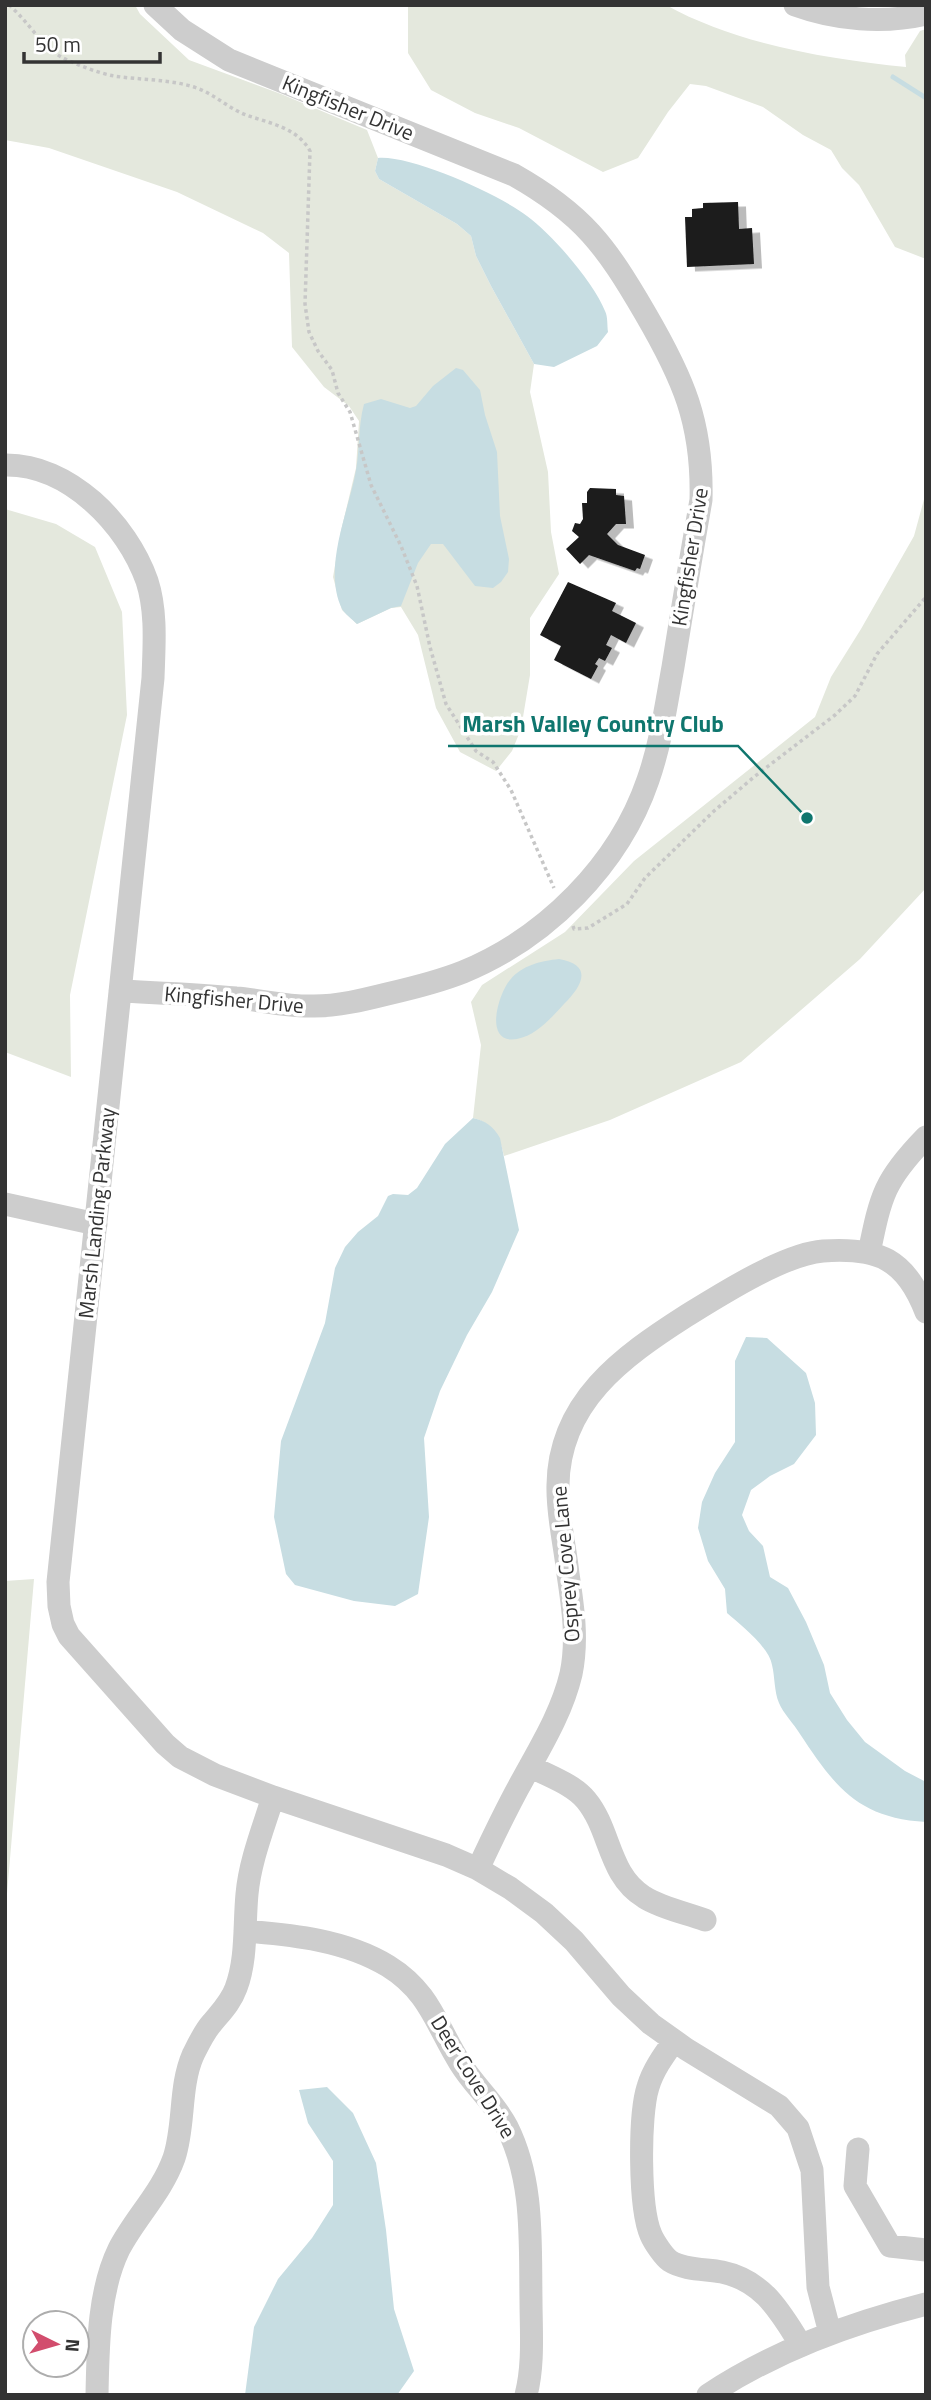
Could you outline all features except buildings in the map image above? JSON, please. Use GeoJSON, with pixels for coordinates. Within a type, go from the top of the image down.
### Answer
{"type":"FeatureCollection","features":[{"type":"Feature","properties":{"kind":"street","name":"Kingfisher Drive"},"geometry":{"type":"LineString","coordinates":[[120,991],[238,998],[298,1006],[364,999],[425,985],[464,972],[521,940],[564,907],[612,851],[632,817],[648,781],[660,740],[701,500],[702,469],[698,438],[691,406],[677,371],[615,263],[590,231],[546,193],[514,175],[229,60],[182,30],[155,5]]}},
{"type":"Feature","properties":{"kind":"street"},"geometry":{"type":"LineString","coordinates":[[795,5],[831,15],[869,19],[894,19],[926,14]]}},
{"type":"Feature","properties":{"kind":"street","name":"Marsh Landing Parkway"},"geometry":{"type":"LineString","coordinates":[[5,465],[41,470],[59,477],[84,495],[123,536],[138,558],[148,583],[153,609],[153,678],[58,1582],[59,1606],[63,1624],[78,1648],[165,1744],[180,1757],[215,1775],[273,1797]]}},
{"type":"Feature","properties":{"kind":"street"},"geometry":{"type":"LineString","coordinates":[[869,1252],[880,1201],[889,1181],[900,1163],[926,1137]]}},
{"type":"Feature","properties":{"kind":"street"},"geometry":{"type":"LineString","coordinates":[[5,1204],[96,1224]]}},
{"type":"Feature","properties":{"kind":"street","name":"Osprey Cove Lane"},"geometry":{"type":"LineString","coordinates":[[478,1870],[502,1817],[559,1713],[570,1675],[574,1655],[574,1619],[557,1488],[562,1447],[573,1419],[586,1397],[603,1377],[657,1334],[700,1307],[778,1264],[800,1255],[854,1250],[886,1258],[899,1266],[908,1277],[926,1312]]}},
{"type":"Feature","properties":{"kind":"street"},"geometry":{"type":"LineString","coordinates":[[530,1766],[576,1791],[586,1800],[617,1869],[635,1890],[647,1899],[705,1920]]}},
{"type":"Feature","properties":{"kind":"street"},"geometry":{"type":"LineString","coordinates":[[97,2395],[98,2354],[110,2271],[120,2248],[165,2179],[179,2139],[186,2082],[192,2059],[202,2037],[235,1992],[241,1973],[247,1891],[254,1856],[273,1797],[446,1855],[510,1888],[544,1913],[574,1941],[621,1996],[652,2024],[674,2041],[779,2106],[798,2128],[812,2170],[818,2287],[830,2333]]}},
{"type":"Feature","properties":{"kind":"street","name":"Deer Cove Drive"},"geometry":{"type":"LineString","coordinates":[[245,1931],[296,1936],[337,1944],[370,1956],[397,1973],[421,1994],[460,2063],[506,2125],[520,2159],[530,2214],[532,2365],[526,2395]]}},
{"type":"Feature","properties":{"kind":"street"},"geometry":{"type":"LineString","coordinates":[[674,2041],[648,2087],[643,2113],[644,2197],[651,2235],[670,2261],[724,2272],[747,2281],[774,2301],[802,2345]]}},
{"type":"Feature","properties":{"kind":"street"},"geometry":{"type":"LineString","coordinates":[[858,2149],[855,2186],[890,2246],[926,2250]]}},
{"type":"Feature","properties":{"kind":"street"},"geometry":{"type":"LineString","coordinates":[[708,2395],[734,2378],[830,2333],[926,2304]]}},
{"type":"Feature","properties":{"kind":"path"},"geometry":{"type":"LineString","coordinates":[[9,5],[33,32],[61,57],[111,75],[195,87],[242,113],[278,125],[306,143],[310,151],[304,304],[309,332],[318,351],[332,370],[338,393],[350,412],[371,485],[417,586],[446,704],[469,741],[477,751],[493,762],[511,790],[574,929],[588,928],[627,904],[645,878],[714,811],[835,715],[855,696],[877,654],[926,597]]}},
{"type":"Feature","properties":{"kind":"shaded area"},"geometry":{"type":"Polygon","coordinates":[[[5,5],[135,5],[140,14],[189,60],[367,130],[378,158],[375,171],[379,179],[457,224],[471,236],[476,256],[534,364],[530,392],[548,472],[551,532],[559,574],[530,618],[530,675],[521,729],[512,751],[496,771],[460,752],[436,708],[418,635],[401,607],[391,608],[357,624],[342,610],[333,577],[356,468],[359,421],[349,406],[324,387],[292,347],[289,253],[263,233],[177,192],[49,148],[5,140],[5,5]]]}},
{"type":"Feature","properties":{"kind":"shaded area"},"geometry":{"type":"Polygon","coordinates":[[[408,5],[666,5],[693,19],[752,40],[814,54],[906,67],[905,55],[920,31],[926,29],[926,259],[895,247],[859,185],[842,168],[831,150],[803,135],[763,107],[706,86],[690,84],[638,158],[603,172],[519,128],[475,113],[431,90],[408,53],[408,5]]]}},
{"type":"Feature","properties":{"kind":"shaded area"},"geometry":{"type":"Polygon","coordinates":[[[926,492],[926,888],[860,959],[741,1062],[610,1120],[504,1156],[491,1127],[473,1118],[481,1045],[471,1002],[482,985],[565,932],[634,861],[815,717],[831,677],[914,536],[926,492]]]}},
{"type":"Feature","properties":{"kind":"shaded area"},"geometry":{"type":"Polygon","coordinates":[[[5,509],[56,524],[95,547],[122,612],[127,715],[70,995],[71,1077],[5,1052],[5,509]]]}},
{"type":"Feature","properties":{"kind":"shaded area"},"geometry":{"type":"Polygon","coordinates":[[[34,1579],[5,1917],[5,1581],[34,1579]]]}},
{"type":"Feature","properties":{"kind":"water"},"geometry":{"type":"Polygon","coordinates":[[[378,158],[412,163],[455,178],[514,207],[537,224],[571,260],[600,300],[606,313],[608,332],[597,346],[554,367],[534,364],[476,256],[471,236],[457,224],[379,179],[375,171],[378,158]]]}},
{"type":"Feature","properties":{"kind":"water"},"geometry":{"type":"Polygon","coordinates":[[[456,368],[463,370],[480,390],[497,452],[500,516],[509,559],[508,572],[493,588],[475,586],[443,544],[431,544],[418,563],[401,606],[357,624],[342,609],[335,576],[339,540],[356,470],[364,404],[381,399],[410,408],[416,406],[433,386],[456,368]]]}},
{"type":"Feature","properties":{"kind":"water"},"geometry":{"type":"Polygon","coordinates":[[[559,959],[570,962],[581,971],[576,990],[537,1030],[524,1037],[506,1039],[500,1034],[496,1017],[505,987],[520,971],[545,961],[559,959]]]}},
{"type":"Feature","properties":{"kind":"water"},"geometry":{"type":"Polygon","coordinates":[[[473,1118],[489,1125],[500,1138],[519,1230],[492,1292],[467,1335],[440,1391],[424,1438],[429,1517],[418,1594],[395,1606],[354,1601],[295,1585],[286,1574],[274,1517],[281,1441],[325,1323],[335,1268],[345,1247],[378,1216],[388,1196],[408,1195],[417,1188],[445,1144],[473,1118]]]}},
{"type":"Feature","properties":{"kind":"water"},"geometry":{"type":"Polygon","coordinates":[[[746,1337],[767,1338],[806,1373],[815,1403],[816,1435],[794,1464],[770,1476],[751,1490],[742,1515],[749,1531],[763,1546],[770,1577],[788,1588],[806,1622],[824,1665],[830,1693],[847,1720],[865,1742],[905,1771],[926,1782],[926,1822],[883,1814],[865,1806],[837,1784],[781,1707],[776,1694],[772,1665],[766,1651],[727,1613],[725,1589],[708,1561],[698,1528],[702,1502],[715,1473],[735,1442],[735,1361],[746,1337]]]}},
{"type":"Feature","properties":{"kind":"water"},"geometry":{"type":"Polygon","coordinates":[[[327,2087],[353,2113],[376,2163],[394,2309],[414,2371],[397,2395],[245,2395],[254,2327],[278,2279],[312,2238],[333,2205],[333,2161],[308,2123],[299,2090],[327,2087]]]}},
{"type":"Feature","properties":{"kind":"waterway"},"geometry":{"type":"LineString","coordinates":[[893,77],[926,98]]}},
{"type":"Feature","properties":{"kind":"place","name":"Marsh Valley Country Club"},"geometry":{"type":"Point","coordinates":[807,818]}}]}
